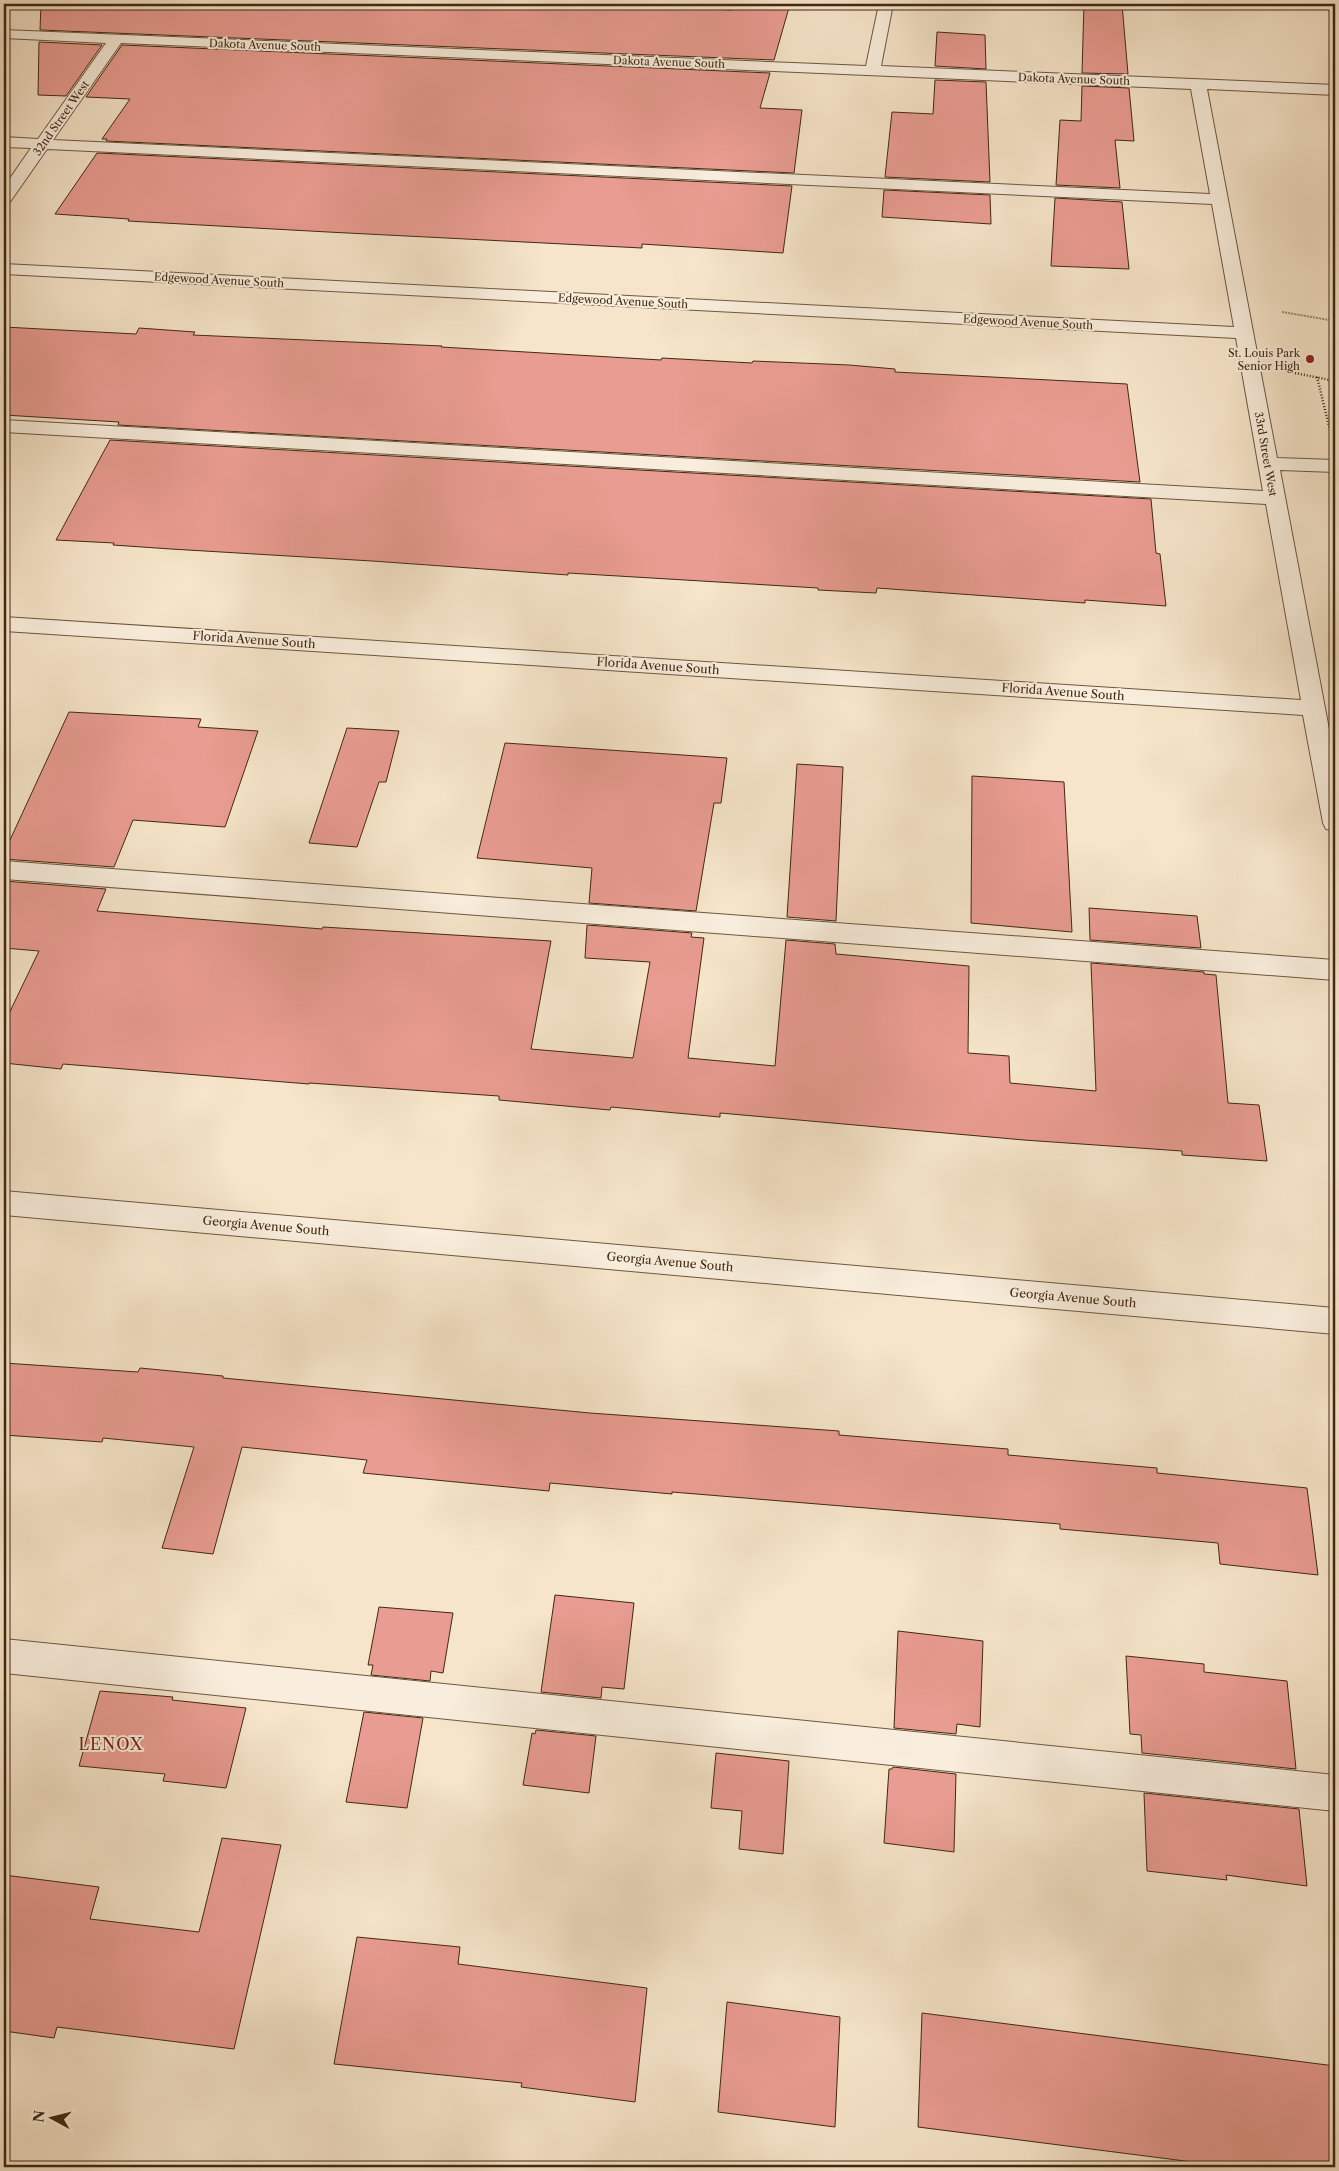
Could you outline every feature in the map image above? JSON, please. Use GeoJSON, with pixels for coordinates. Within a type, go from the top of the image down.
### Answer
{"type":"FeatureCollection","features":[{"type":"Feature","properties":{"kind":"street"},"geometry":{"type":"LineString","coordinates":[[873,71],[886,4]]}},
{"type":"Feature","properties":{"kind":"street","name":"Dakota Avenue South"},"geometry":{"type":"LineString","coordinates":[[4,34],[1335,90]]}},
{"type":"Feature","properties":{"kind":"street","name":"32nd Street West"},"geometry":{"type":"LineString","coordinates":[[4,198],[117,38]]}},
{"type":"Feature","properties":{"kind":"street","name":"33rd Street West"},"geometry":{"type":"LineString","coordinates":[[1198,84],[1335,823]]}},
{"type":"Feature","properties":{"kind":"street"},"geometry":{"type":"LineString","coordinates":[[4,142],[1220,199]]}},
{"type":"Feature","properties":{"kind":"street","name":"Edgewood Avenue South"},"geometry":{"type":"LineString","coordinates":[[4,269],[1243,333]]}},
{"type":"Feature","properties":{"kind":"street"},"geometry":{"type":"LineString","coordinates":[[4,426],[1274,498]]}},
{"type":"Feature","properties":{"kind":"street"},"geometry":{"type":"LineString","coordinates":[[1268,464],[1335,466]]}},
{"type":"Feature","properties":{"kind":"street","name":"Florida Avenue South"},"geometry":{"type":"LineString","coordinates":[[4,624],[1313,708]]}},
{"type":"Feature","properties":{"kind":"street"},"geometry":{"type":"LineString","coordinates":[[4,870],[1335,970]]}},
{"type":"Feature","properties":{"kind":"street","name":"Georgia Avenue South"},"geometry":{"type":"LineString","coordinates":[[4,1203],[1335,1321]]}},
{"type":"Feature","properties":{"kind":"street"},"geometry":{"type":"LineString","coordinates":[[4,1656],[1335,1793]]}},
{"type":"Feature","properties":{"kind":"path"},"geometry":{"type":"LineString","coordinates":[[1282,312],[1335,321]]}},
{"type":"Feature","properties":{"kind":"path"},"geometry":{"type":"LineString","coordinates":[[1295,373],[1335,381]]}},
{"type":"Feature","properties":{"kind":"path"},"geometry":{"type":"LineString","coordinates":[[1317,377],[1331,432]]}},
{"type":"Feature","properties":{"kind":"building"},"geometry":{"type":"Polygon","coordinates":[[[41,4],[601,4],[732,10],[733,4],[790,4],[774,60],[40,30],[41,4]]]}},
{"type":"Feature","properties":{"kind":"building"},"geometry":{"type":"Polygon","coordinates":[[[1084,4],[1122,4],[1128,74],[1082,73],[1084,4]]]}},
{"type":"Feature","properties":{"kind":"building"},"geometry":{"type":"Polygon","coordinates":[[[937,32],[985,35],[986,69],[935,66],[937,32]]]}},
{"type":"Feature","properties":{"kind":"building"},"geometry":{"type":"Polygon","coordinates":[[[39,42],[102,45],[66,96],[38,95],[39,42]]]}},
{"type":"Feature","properties":{"kind":"building"},"geometry":{"type":"Polygon","coordinates":[[[122,45],[770,73],[760,108],[802,110],[794,173],[106,141],[107,139],[102,139],[130,99],[86,97],[122,45]]]}},
{"type":"Feature","properties":{"kind":"building"},"geometry":{"type":"Polygon","coordinates":[[[935,80],[986,82],[990,182],[885,177],[892,112],[933,114],[935,80]]]}},
{"type":"Feature","properties":{"kind":"building"},"geometry":{"type":"Polygon","coordinates":[[[1082,86],[1129,88],[1134,141],[1115,140],[1120,188],[1056,185],[1060,120],[1081,121],[1082,86]]]}},
{"type":"Feature","properties":{"kind":"building"},"geometry":{"type":"Polygon","coordinates":[[[97,153],[792,186],[783,253],[642,244],[642,248],[328,232],[128,221],[129,219],[55,214],[97,153]]]}},
{"type":"Feature","properties":{"kind":"building"},"geometry":{"type":"Polygon","coordinates":[[[884,190],[990,195],[991,224],[882,217],[884,190]]]}},
{"type":"Feature","properties":{"kind":"building"},"geometry":{"type":"Polygon","coordinates":[[[1055,198],[1122,202],[1129,269],[1051,266],[1055,198]]]}},
{"type":"Feature","properties":{"kind":"building"},"geometry":{"type":"Polygon","coordinates":[[[4,327],[136,334],[139,328],[195,332],[193,335],[442,346],[661,360],[662,358],[752,363],[753,361],[849,365],[895,369],[895,372],[1127,384],[1140,482],[118,425],[119,422],[4,415],[4,327]]]}},
{"type":"Feature","properties":{"kind":"building"},"geometry":{"type":"Polygon","coordinates":[[[110,440],[1151,499],[1156,553],[1160,554],[1166,606],[1085,600],[1085,603],[877,588],[876,593],[818,590],[818,588],[568,573],[568,575],[56,540],[110,440]]]}},
{"type":"Feature","properties":{"kind":"building"},"geometry":{"type":"Polygon","coordinates":[[[69,712],[201,719],[198,727],[258,731],[225,827],[133,820],[114,867],[4,859],[4,853],[69,712]]]}},
{"type":"Feature","properties":{"kind":"building"},"geometry":{"type":"Polygon","coordinates":[[[347,728],[399,731],[386,782],[379,782],[357,847],[309,843],[347,728]]]}},
{"type":"Feature","properties":{"kind":"building"},"geometry":{"type":"Polygon","coordinates":[[[505,743],[727,758],[721,803],[714,803],[696,911],[589,903],[592,868],[477,858],[505,743]]]}},
{"type":"Feature","properties":{"kind":"building"},"geometry":{"type":"Polygon","coordinates":[[[797,764],[843,767],[836,921],[787,917],[797,764]]]}},
{"type":"Feature","properties":{"kind":"building"},"geometry":{"type":"Polygon","coordinates":[[[972,776],[1064,782],[1072,932],[971,923],[972,776]]]}},
{"type":"Feature","properties":{"kind":"building"},"geometry":{"type":"Polygon","coordinates":[[[4,881],[106,889],[97,911],[322,929],[323,927],[551,941],[531,1049],[633,1058],[650,962],[585,958],[587,925],[692,933],[691,937],[704,938],[688,1058],[775,1066],[786,940],[835,944],[836,954],[969,966],[968,1053],[1009,1056],[1010,1083],[1096,1091],[1091,963],[1204,972],[1204,974],[1216,975],[1228,1103],[1259,1105],[1267,1161],[1182,1155],[1182,1151],[1024,1140],[720,1113],[720,1117],[611,1107],[610,1110],[499,1100],[499,1096],[309,1084],[63,1064],[61,1069],[4,1063],[4,1024],[39,951],[4,948],[4,881]]]}},
{"type":"Feature","properties":{"kind":"building"},"geometry":{"type":"Polygon","coordinates":[[[1089,908],[1197,916],[1201,948],[1090,940],[1089,908]]]}},
{"type":"Feature","properties":{"kind":"building"},"geometry":{"type":"Polygon","coordinates":[[[4,1363],[138,1372],[140,1368],[223,1376],[223,1378],[590,1413],[839,1431],[839,1435],[1008,1449],[1008,1455],[1157,1468],[1157,1473],[1307,1488],[1318,1575],[1220,1564],[1218,1543],[1060,1529],[1060,1524],[550,1483],[549,1491],[363,1473],[367,1460],[242,1447],[213,1554],[162,1548],[194,1447],[103,1438],[102,1442],[4,1435],[4,1363]]]}},
{"type":"Feature","properties":{"kind":"building"},"geometry":{"type":"Polygon","coordinates":[[[555,1595],[634,1603],[624,1689],[602,1687],[601,1698],[541,1692],[555,1595]]]}},
{"type":"Feature","properties":{"kind":"building"},"geometry":{"type":"Polygon","coordinates":[[[379,1607],[453,1613],[443,1673],[431,1671],[430,1681],[371,1675],[373,1665],[368,1665],[379,1607]]]}},
{"type":"Feature","properties":{"kind":"building"},"geometry":{"type":"Polygon","coordinates":[[[898,1631],[983,1641],[980,1727],[957,1724],[956,1734],[894,1728],[898,1631]]]}},
{"type":"Feature","properties":{"kind":"building"},"geometry":{"type":"Polygon","coordinates":[[[1126,1656],[1204,1664],[1204,1672],[1287,1681],[1296,1769],[1142,1753],[1141,1735],[1130,1734],[1126,1656]]]}},
{"type":"Feature","properties":{"kind":"building"},"geometry":{"type":"Polygon","coordinates":[[[100,1691],[173,1697],[172,1700],[246,1708],[226,1788],[163,1781],[165,1774],[79,1766],[100,1691]]]}},
{"type":"Feature","properties":{"kind":"building"},"geometry":{"type":"Polygon","coordinates":[[[364,1712],[423,1718],[407,1808],[346,1802],[364,1712]]]}},
{"type":"Feature","properties":{"kind":"building"},"geometry":{"type":"Polygon","coordinates":[[[536,1730],[596,1736],[589,1793],[523,1785],[532,1733],[535,1734],[536,1730]]]}},
{"type":"Feature","properties":{"kind":"building"},"geometry":{"type":"Polygon","coordinates":[[[716,1753],[789,1761],[783,1854],[739,1849],[742,1811],[711,1808],[716,1753]]]}},
{"type":"Feature","properties":{"kind":"building"},"geometry":{"type":"Polygon","coordinates":[[[893,1767],[956,1774],[954,1852],[884,1843],[889,1769],[893,1767]]]}},
{"type":"Feature","properties":{"kind":"building"},"geometry":{"type":"Polygon","coordinates":[[[1144,1793],[1299,1809],[1307,1886],[1226,1875],[1227,1880],[1147,1871],[1144,1793]]]}},
{"type":"Feature","properties":{"kind":"building"},"geometry":{"type":"Polygon","coordinates":[[[222,1838],[281,1845],[234,2049],[57,2027],[54,2038],[4,2031],[4,1875],[99,1887],[90,1919],[199,1932],[222,1838]]]}},
{"type":"Feature","properties":{"kind":"building"},"geometry":{"type":"Polygon","coordinates":[[[357,1937],[460,1947],[458,1964],[647,1988],[635,2102],[521,2087],[522,2083],[334,2064],[357,1937]]]}},
{"type":"Feature","properties":{"kind":"building"},"geometry":{"type":"Polygon","coordinates":[[[727,2002],[840,2017],[835,2127],[718,2112],[727,2002]]]}},
{"type":"Feature","properties":{"kind":"building"},"geometry":{"type":"Polygon","coordinates":[[[922,2013],[1335,2066],[1335,2167],[1232,2167],[918,2127],[922,2013]]]}},
{"type":"Feature","properties":{"kind":"place","name":"St. Louis Park Senior High"},"geometry":{"type":"Point","coordinates":[1310,359]}},
{"type":"Feature","properties":{"kind":"district","name":"LENOX"},"geometry":{"type":"Point","coordinates":[111,1744]}}]}
